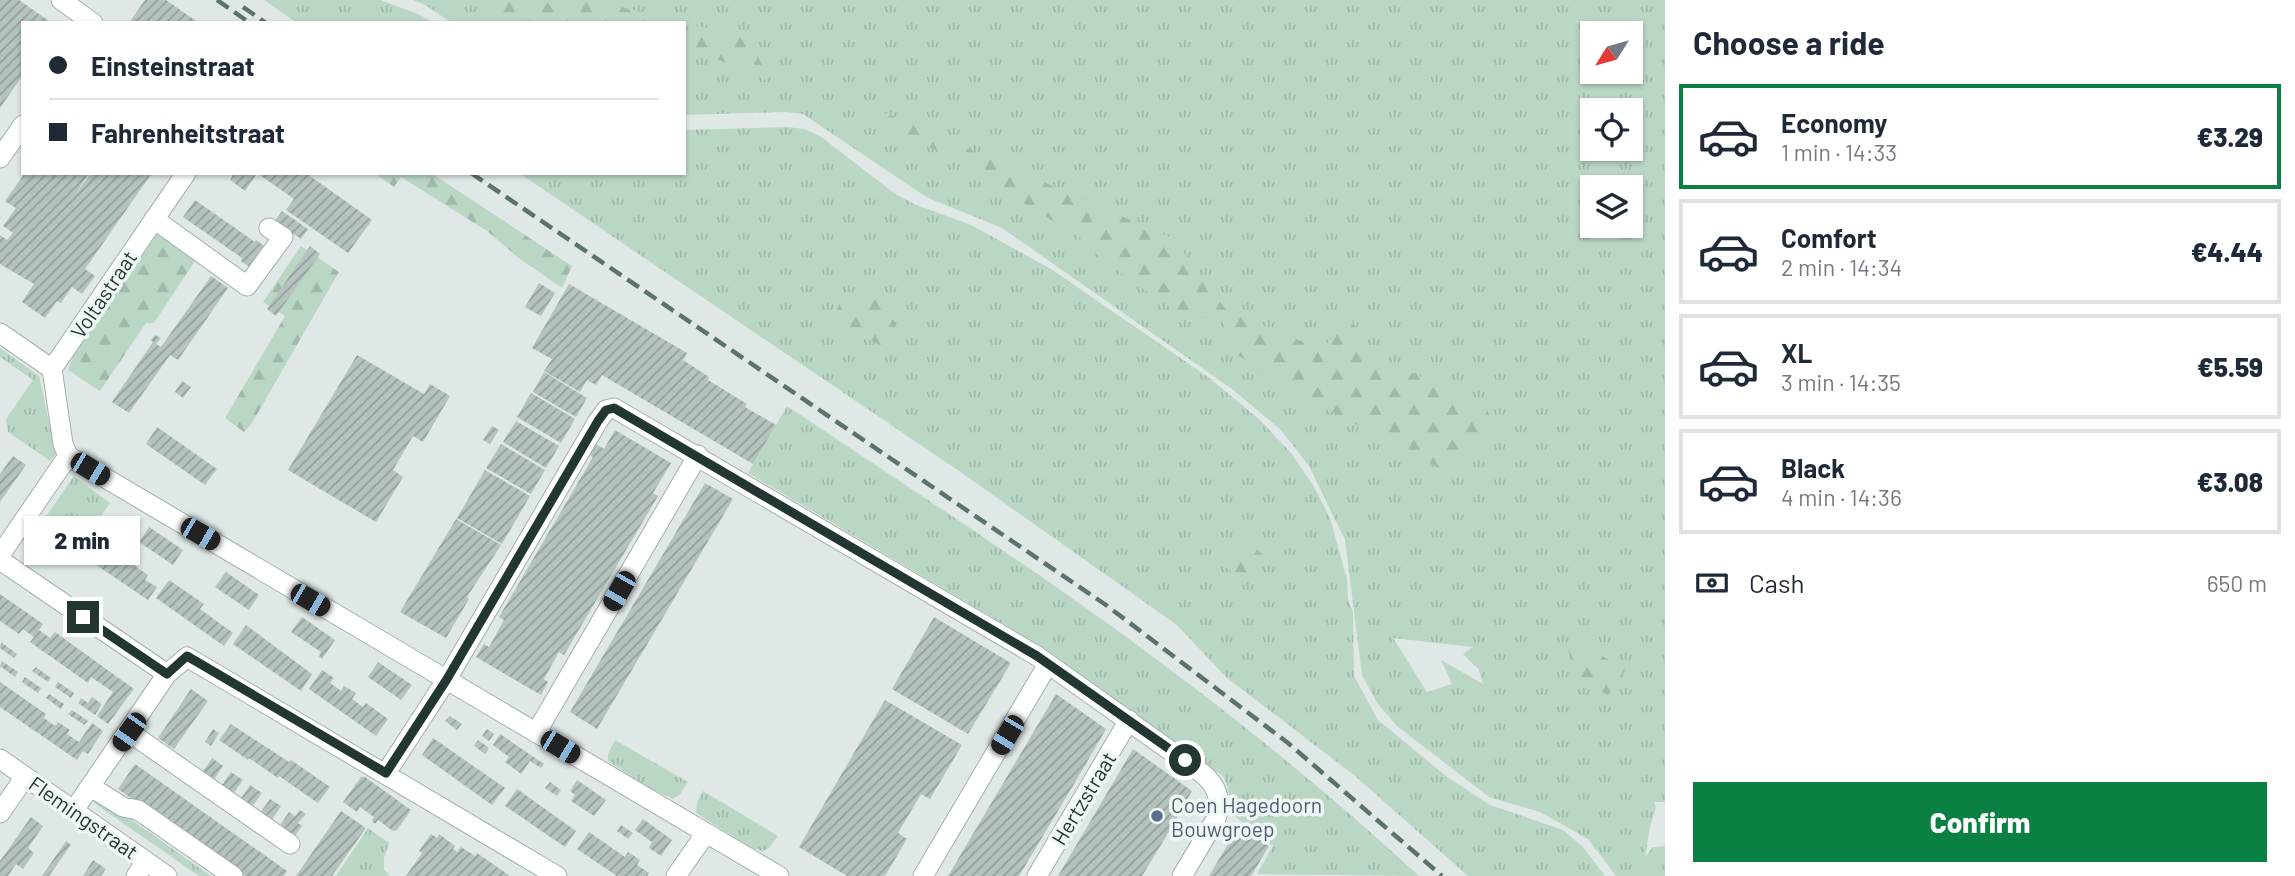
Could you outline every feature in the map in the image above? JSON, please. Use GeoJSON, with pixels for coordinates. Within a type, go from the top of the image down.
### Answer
{"type":"FeatureCollection","features":[{"type":"Feature","properties":{"kind":"street"},"geometry":{"type":"LineString","coordinates":[[61,0],[90,21]]}},
{"type":"Feature","properties":{"kind":"street"},"geometry":{"type":"LineString","coordinates":[[0,158],[21,128]]}},
{"type":"Feature","properties":{"kind":"street","name":"Voltastraat"},"geometry":{"type":"LineString","coordinates":[[52,369],[185,175]]}},
{"type":"Feature","properties":{"kind":"street"},"geometry":{"type":"LineString","coordinates":[[154,219],[247,286],[283,237],[269,228]]}},
{"type":"Feature","properties":{"kind":"street"},"geometry":{"type":"LineString","coordinates":[[0,334],[52,369],[63,444],[68,456],[779,876]]}},
{"type":"Feature","properties":{"kind":"street"},"geometry":{"type":"LineString","coordinates":[[386,773],[447,679],[606,410],[619,409],[1048,664],[1203,774],[1210,780],[1220,803],[1216,819],[1182,876]]}},
{"type":"Feature","properties":{"kind":"street"},"geometry":{"type":"LineString","coordinates":[[536,733],[698,455]]}},
{"type":"Feature","properties":{"kind":"street"},"geometry":{"type":"LineString","coordinates":[[68,456],[0,557],[167,674]]}},
{"type":"Feature","properties":{"kind":"street"},"geometry":{"type":"LineString","coordinates":[[74,810],[167,674],[187,656],[556,876]]}},
{"type":"Feature","properties":{"kind":"street"},"geometry":{"type":"LineString","coordinates":[[923,876],[1048,664]]}},
{"type":"Feature","properties":{"kind":"street","name":"Hertzstraat"},"geometry":{"type":"LineString","coordinates":[[1037,876],[1129,720]]}},
{"type":"Feature","properties":{"kind":"street"},"geometry":{"type":"LineString","coordinates":[[129,732],[290,844]]}},
{"type":"Feature","properties":{"kind":"street","name":"Flemingstraat"},"geometry":{"type":"LineString","coordinates":[[0,759],[74,810],[141,869],[167,876]]}},
{"type":"Feature","properties":{"kind":"street"},"geometry":{"type":"LineString","coordinates":[[0,813],[25,777]]}},
{"type":"Feature","properties":{"kind":"street","name":"Flemingstraat"},"geometry":{"type":"LineString","coordinates":[[90,787],[122,807],[138,810],[233,876]]}},
{"type":"Feature","properties":{"kind":"street"},"geometry":{"type":"LineString","coordinates":[[676,876],[706,833]]}},
{"type":"Feature","properties":{"kind":"green space"},"geometry":{"type":"Polygon","coordinates":[[[264,0],[380,0],[430,21],[294,21],[264,0]]]}},
{"type":"Feature","properties":{"kind":"green space"},"geometry":{"type":"Polygon","coordinates":[[[413,0],[1665,0],[1665,802],[1654,802],[1656,808],[1645,857],[1653,847],[1665,846],[1665,876],[1616,876],[1588,839],[1540,812],[1489,797],[1397,726],[1377,703],[1362,675],[1345,540],[1309,466],[1281,430],[1232,389],[1002,228],[926,197],[803,114],[785,112],[686,115],[686,21],[449,21],[413,0]],[[1393,638],[1427,692],[1452,684],[1441,660],[1483,684],[1479,670],[1463,654],[1473,647],[1393,638]]]}},
{"type":"Feature","properties":{"kind":"green space"},"geometry":{"type":"Polygon","coordinates":[[[488,0],[598,1],[675,21],[528,21],[483,12],[488,0]]]}},
{"type":"Feature","properties":{"kind":"green space"},"geometry":{"type":"Polygon","coordinates":[[[686,23],[751,38],[768,81],[686,46],[686,23]]]}},
{"type":"Feature","properties":{"kind":"green space"},"geometry":{"type":"Polygon","coordinates":[[[872,107],[1174,239],[1226,310],[1322,350],[1350,317],[1369,352],[1485,407],[1495,424],[1441,469],[1282,386],[1231,350],[1225,323],[1178,313],[1102,260],[1079,237],[941,152],[881,130],[872,107]]]}},
{"type":"Feature","properties":{"kind":"green space"},"geometry":{"type":"Polygon","coordinates":[[[788,127],[804,129],[820,136],[894,193],[914,204],[971,225],[1051,269],[1208,377],[1260,420],[1291,453],[1313,485],[1330,518],[1353,612],[1354,676],[1378,720],[1446,776],[1490,805],[1563,830],[1583,847],[1605,876],[1468,876],[1354,775],[1226,677],[1177,625],[959,471],[522,175],[686,175],[686,130],[788,127]]]}},
{"type":"Feature","properties":{"kind":"green space"},"geometry":{"type":"Polygon","coordinates":[[[377,175],[434,175],[572,266],[562,288],[520,259],[487,231],[401,177],[394,187],[377,175]]]}},
{"type":"Feature","properties":{"kind":"green space"},"geometry":{"type":"Polygon","coordinates":[[[157,234],[197,258],[154,323],[146,323],[100,391],[68,370],[73,357],[157,234]]]}},
{"type":"Feature","properties":{"kind":"green space"},"geometry":{"type":"Polygon","coordinates":[[[301,246],[339,272],[252,423],[244,432],[225,418],[285,316],[263,302],[301,246]]]}},
{"type":"Feature","properties":{"kind":"green space"},"geometry":{"type":"Polygon","coordinates":[[[871,294],[896,323],[886,348],[865,338],[845,343],[835,316],[842,295],[871,294]]]}},
{"type":"Feature","properties":{"kind":"green space"},"geometry":{"type":"Polygon","coordinates":[[[0,348],[39,376],[56,454],[50,461],[8,432],[6,419],[33,380],[0,357],[0,348]]]}},
{"type":"Feature","properties":{"kind":"green space"},"geometry":{"type":"Polygon","coordinates":[[[787,406],[1025,566],[1153,656],[1289,763],[1419,876],[1257,874],[1273,846],[1228,811],[1227,785],[1223,776],[1042,647],[748,473],[787,406]]]}},
{"type":"Feature","properties":{"kind":"green space"},"geometry":{"type":"Polygon","coordinates":[[[74,476],[110,503],[68,564],[31,538],[74,476]]]}},
{"type":"Feature","properties":{"kind":"green space"},"geometry":{"type":"Polygon","coordinates":[[[1248,540],[1264,556],[1241,582],[1225,566],[1248,540]]]}},
{"type":"Feature","properties":{"kind":"green space"},"geometry":{"type":"Polygon","coordinates":[[[1567,644],[1585,646],[1625,669],[1621,681],[1608,695],[1575,680],[1567,644]]]}},
{"type":"Feature","properties":{"kind":"green space"},"geometry":{"type":"Polygon","coordinates":[[[615,740],[688,782],[680,794],[673,799],[646,786],[608,761],[608,754],[615,740]]]}},
{"type":"Feature","properties":{"kind":"green space"},"geometry":{"type":"Polygon","coordinates":[[[703,791],[778,836],[769,848],[763,851],[751,848],[696,813],[697,802],[703,791]]]}},
{"type":"Feature","properties":{"kind":"green space"},"geometry":{"type":"Polygon","coordinates":[[[98,796],[211,876],[199,876],[94,803],[98,796]]]}},
{"type":"Feature","properties":{"kind":"green space"},"geometry":{"type":"Polygon","coordinates":[[[368,828],[389,843],[384,869],[390,876],[336,876],[368,828]]]}},
{"type":"Feature","properties":{"kind":"building"},"geometry":{"type":"Polygon","coordinates":[[[0,0],[19,0],[49,21],[21,21],[21,78],[0,108],[0,0]]]}},
{"type":"Feature","properties":{"kind":"building"},"geometry":{"type":"Polygon","coordinates":[[[145,0],[166,0],[196,21],[130,21],[145,0]]]}},
{"type":"Feature","properties":{"kind":"building"},"geometry":{"type":"Polygon","coordinates":[[[24,175],[88,175],[75,195],[90,175],[151,175],[85,269],[95,276],[82,294],[72,287],[61,303],[57,301],[45,318],[22,302],[34,284],[0,264],[0,235],[7,240],[13,233],[3,226],[16,208],[5,201],[24,175]]]}},
{"type":"Feature","properties":{"kind":"building"},"geometry":{"type":"Polygon","coordinates":[[[233,175],[256,175],[245,191],[230,180],[233,175]]]}},
{"type":"Feature","properties":{"kind":"building"},"geometry":{"type":"Polygon","coordinates":[[[260,175],[311,175],[372,220],[348,253],[286,210],[294,199],[260,175]]]}},
{"type":"Feature","properties":{"kind":"building"},"geometry":{"type":"Polygon","coordinates":[[[195,200],[266,247],[251,268],[241,261],[242,258],[183,217],[195,200]]]}},
{"type":"Feature","properties":{"kind":"building"},"geometry":{"type":"Polygon","coordinates":[[[282,211],[308,229],[301,239],[275,221],[282,211]]]}},
{"type":"Feature","properties":{"kind":"building"},"geometry":{"type":"Polygon","coordinates":[[[310,246],[320,254],[276,316],[267,309],[310,246]]]}},
{"type":"Feature","properties":{"kind":"building"},"geometry":{"type":"Polygon","coordinates":[[[211,276],[228,288],[178,360],[170,355],[129,413],[112,402],[153,342],[151,340],[155,335],[161,338],[156,344],[161,347],[211,276]]]}},
{"type":"Feature","properties":{"kind":"building"},"geometry":{"type":"Polygon","coordinates":[[[539,283],[555,293],[541,316],[525,307],[539,283]]]}},
{"type":"Feature","properties":{"kind":"building"},"geometry":{"type":"Polygon","coordinates":[[[569,284],[687,353],[683,360],[709,377],[708,380],[747,404],[745,407],[776,425],[753,464],[602,375],[596,385],[587,380],[580,392],[544,371],[552,359],[532,348],[569,284]]]}},
{"type":"Feature","properties":{"kind":"building"},"geometry":{"type":"Polygon","coordinates":[[[357,355],[424,394],[430,384],[450,396],[423,442],[413,436],[393,470],[403,477],[376,522],[288,470],[357,355]]]}},
{"type":"Feature","properties":{"kind":"building"},"geometry":{"type":"Polygon","coordinates":[[[544,372],[587,398],[576,417],[533,392],[544,372]]]}},
{"type":"Feature","properties":{"kind":"building"},"geometry":{"type":"Polygon","coordinates":[[[182,381],[191,387],[183,398],[175,392],[182,381]]]}},
{"type":"Feature","properties":{"kind":"building"},"geometry":{"type":"Polygon","coordinates":[[[531,393],[575,419],[561,443],[517,417],[531,393]]]}},
{"type":"Feature","properties":{"kind":"building"},"geometry":{"type":"Polygon","coordinates":[[[516,421],[559,446],[546,468],[503,442],[516,421]]]}},
{"type":"Feature","properties":{"kind":"building"},"geometry":{"type":"Polygon","coordinates":[[[492,426],[499,430],[490,444],[483,440],[492,426]]]}},
{"type":"Feature","properties":{"kind":"building"},"geometry":{"type":"Polygon","coordinates":[[[157,427],[217,469],[205,485],[146,444],[157,427]]]}},
{"type":"Feature","properties":{"kind":"building"},"geometry":{"type":"Polygon","coordinates":[[[615,430],[671,463],[653,493],[658,496],[564,655],[559,652],[544,679],[548,682],[541,695],[476,657],[484,644],[489,647],[504,620],[499,617],[593,457],[589,454],[596,444],[604,449],[615,430]]]}},
{"type":"Feature","properties":{"kind":"building"},"geometry":{"type":"Polygon","coordinates":[[[501,444],[545,470],[531,494],[486,468],[501,444]]]}},
{"type":"Feature","properties":{"kind":"building"},"geometry":{"type":"Polygon","coordinates":[[[13,456],[26,465],[0,502],[0,474],[13,456]]]}},
{"type":"Feature","properties":{"kind":"building"},"geometry":{"type":"Polygon","coordinates":[[[485,470],[530,496],[502,544],[457,518],[485,470]]]}},
{"type":"Feature","properties":{"kind":"building"},"geometry":{"type":"Polygon","coordinates":[[[705,483],[733,499],[597,729],[570,712],[705,483]]]}},
{"type":"Feature","properties":{"kind":"building"},"geometry":{"type":"Polygon","coordinates":[[[456,519],[501,545],[467,597],[469,599],[446,638],[400,612],[456,519]]]}},
{"type":"Feature","properties":{"kind":"building"},"geometry":{"type":"Polygon","coordinates":[[[149,527],[183,550],[173,565],[139,542],[149,527]]]}},
{"type":"Feature","properties":{"kind":"building"},"geometry":{"type":"Polygon","coordinates":[[[93,535],[110,547],[106,552],[112,556],[115,552],[148,575],[145,580],[157,587],[148,600],[80,554],[93,535]]]}},
{"type":"Feature","properties":{"kind":"building"},"geometry":{"type":"Polygon","coordinates":[[[226,572],[259,595],[249,610],[215,587],[226,572]]]}},
{"type":"Feature","properties":{"kind":"building"},"geometry":{"type":"Polygon","coordinates":[[[169,580],[204,604],[200,609],[233,633],[224,646],[156,598],[169,580]]]}},
{"type":"Feature","properties":{"kind":"building"},"geometry":{"type":"Polygon","coordinates":[[[0,594],[43,624],[39,630],[50,638],[55,632],[134,689],[108,724],[97,716],[113,692],[91,677],[88,683],[30,642],[34,637],[23,629],[19,634],[0,621],[0,594]]]}},
{"type":"Feature","properties":{"kind":"building"},"geometry":{"type":"Polygon","coordinates":[[[302,617],[335,640],[322,659],[319,656],[321,652],[291,632],[302,617]]]}},
{"type":"Feature","properties":{"kind":"building"},"geometry":{"type":"Polygon","coordinates":[[[934,617],[1011,663],[968,734],[892,689],[934,617]]]}},
{"type":"Feature","properties":{"kind":"building"},"geometry":{"type":"Polygon","coordinates":[[[246,625],[312,674],[301,691],[233,644],[246,625]]]}},
{"type":"Feature","properties":{"kind":"building"},"geometry":{"type":"Polygon","coordinates":[[[1,642],[17,654],[14,658],[0,648],[1,642]]]}},
{"type":"Feature","properties":{"kind":"building"},"geometry":{"type":"Polygon","coordinates":[[[2,661],[18,672],[15,677],[0,666],[2,661]]]}},
{"type":"Feature","properties":{"kind":"building"},"geometry":{"type":"Polygon","coordinates":[[[378,662],[412,685],[401,700],[368,677],[378,662]]]}},
{"type":"Feature","properties":{"kind":"building"},"geometry":{"type":"Polygon","coordinates":[[[36,667],[51,678],[48,682],[32,671],[36,667]]]}},
{"type":"Feature","properties":{"kind":"building"},"geometry":{"type":"Polygon","coordinates":[[[322,670],[334,678],[330,683],[341,691],[344,686],[356,693],[352,699],[363,707],[366,703],[388,719],[376,736],[309,689],[322,670]]]}},
{"type":"Feature","properties":{"kind":"building"},"geometry":{"type":"Polygon","coordinates":[[[25,677],[41,688],[38,693],[22,682],[25,677]]]}},
{"type":"Feature","properties":{"kind":"building"},"geometry":{"type":"Polygon","coordinates":[[[0,682],[46,714],[44,718],[55,726],[58,722],[70,730],[67,734],[79,742],[92,723],[103,731],[88,754],[83,751],[77,760],[0,707],[0,682]]]}},
{"type":"Feature","properties":{"kind":"building"},"geometry":{"type":"Polygon","coordinates":[[[58,682],[74,693],[71,698],[55,687],[58,682]]]}},
{"type":"Feature","properties":{"kind":"building"},"geometry":{"type":"Polygon","coordinates":[[[191,689],[208,701],[174,749],[158,738],[191,689]]]}},
{"type":"Feature","properties":{"kind":"building"},"geometry":{"type":"Polygon","coordinates":[[[49,694],[64,704],[61,709],[46,698],[49,694]]]}},
{"type":"Feature","properties":{"kind":"building"},"geometry":{"type":"Polygon","coordinates":[[[1056,694],[1106,729],[1080,774],[1019,876],[948,876],[1056,694]]]}},
{"type":"Feature","properties":{"kind":"building"},"geometry":{"type":"Polygon","coordinates":[[[92,697],[102,704],[95,715],[78,703],[81,698],[88,703],[92,697]]]}},
{"type":"Feature","properties":{"kind":"building"},"geometry":{"type":"Polygon","coordinates":[[[885,700],[962,745],[930,799],[921,794],[898,833],[907,839],[885,876],[847,876],[799,847],[885,700]]]}},
{"type":"Feature","properties":{"kind":"building"},"geometry":{"type":"Polygon","coordinates":[[[72,710],[88,721],[84,725],[68,714],[72,710]]]}},
{"type":"Feature","properties":{"kind":"building"},"geometry":{"type":"Polygon","coordinates":[[[450,716],[462,724],[457,730],[445,721],[450,716]]]}},
{"type":"Feature","properties":{"kind":"building"},"geometry":{"type":"Polygon","coordinates":[[[231,724],[330,787],[318,803],[219,740],[231,724]]]}},
{"type":"Feature","properties":{"kind":"building"},"geometry":{"type":"Polygon","coordinates":[[[213,729],[219,733],[211,746],[205,742],[213,729]]]}},
{"type":"Feature","properties":{"kind":"building"},"geometry":{"type":"Polygon","coordinates":[[[487,729],[494,734],[489,741],[482,736],[487,729]]]}},
{"type":"Feature","properties":{"kind":"building"},"geometry":{"type":"Polygon","coordinates":[[[500,734],[544,764],[541,768],[530,761],[521,774],[505,762],[509,757],[493,745],[500,734]]]}},
{"type":"Feature","properties":{"kind":"building"},"geometry":{"type":"Polygon","coordinates":[[[433,738],[505,788],[492,805],[422,755],[433,738]]]}},
{"type":"Feature","properties":{"kind":"building"},"geometry":{"type":"Polygon","coordinates":[[[478,740],[489,748],[485,754],[474,746],[478,740]]]}},
{"type":"Feature","properties":{"kind":"building"},"geometry":{"type":"Polygon","coordinates":[[[1133,749],[1192,791],[1164,840],[1142,876],[1058,876],[1133,749]]]}},
{"type":"Feature","properties":{"kind":"building"},"geometry":{"type":"Polygon","coordinates":[[[212,758],[223,766],[213,781],[202,773],[212,758]]]}},
{"type":"Feature","properties":{"kind":"building"},"geometry":{"type":"Polygon","coordinates":[[[135,764],[287,871],[284,876],[245,876],[118,789],[135,764]]]}},
{"type":"Feature","properties":{"kind":"building"},"geometry":{"type":"Polygon","coordinates":[[[231,772],[243,780],[233,794],[221,787],[231,772]]]}},
{"type":"Feature","properties":{"kind":"building"},"geometry":{"type":"Polygon","coordinates":[[[361,777],[365,777],[411,810],[397,830],[393,831],[378,820],[375,824],[372,821],[374,817],[360,807],[357,812],[343,802],[361,777]]]}},
{"type":"Feature","properties":{"kind":"building"},"geometry":{"type":"Polygon","coordinates":[[[577,780],[606,800],[594,816],[571,801],[575,795],[570,791],[577,780]]]}},
{"type":"Feature","properties":{"kind":"building"},"geometry":{"type":"Polygon","coordinates":[[[550,782],[561,790],[557,796],[545,788],[550,782]]]}},
{"type":"Feature","properties":{"kind":"building"},"geometry":{"type":"Polygon","coordinates":[[[250,785],[262,793],[251,808],[240,800],[250,785]]]}},
{"type":"Feature","properties":{"kind":"building"},"geometry":{"type":"Polygon","coordinates":[[[517,789],[576,831],[565,847],[505,806],[517,789]]]}},
{"type":"Feature","properties":{"kind":"building"},"geometry":{"type":"Polygon","coordinates":[[[270,799],[281,806],[271,821],[260,813],[270,799]]]}},
{"type":"Feature","properties":{"kind":"building"},"geometry":{"type":"Polygon","coordinates":[[[300,810],[306,814],[298,823],[302,826],[294,837],[279,827],[289,812],[295,816],[300,810]]]}},
{"type":"Feature","properties":{"kind":"building"},"geometry":{"type":"Polygon","coordinates":[[[341,811],[366,828],[332,876],[296,876],[341,811]]]}},
{"type":"Feature","properties":{"kind":"building"},"geometry":{"type":"Polygon","coordinates":[[[31,817],[43,826],[28,848],[34,853],[23,869],[16,864],[8,876],[0,876],[0,861],[31,817]]]}},
{"type":"Feature","properties":{"kind":"building"},"geometry":{"type":"Polygon","coordinates":[[[643,819],[672,840],[661,856],[649,848],[652,842],[635,830],[643,819]]]}},
{"type":"Feature","properties":{"kind":"building"},"geometry":{"type":"Polygon","coordinates":[[[621,825],[633,833],[628,839],[617,831],[621,825]]]}},
{"type":"Feature","properties":{"kind":"building"},"geometry":{"type":"Polygon","coordinates":[[[1245,829],[1269,846],[1251,876],[1209,876],[1234,834],[1241,838],[1245,829]]]}},
{"type":"Feature","properties":{"kind":"building"},"geometry":{"type":"Polygon","coordinates":[[[589,832],[625,857],[628,852],[640,860],[637,865],[649,873],[647,876],[617,876],[577,849],[589,832]]]}},
{"type":"Feature","properties":{"kind":"building"},"geometry":{"type":"Polygon","coordinates":[[[431,834],[437,838],[439,834],[455,846],[453,849],[457,852],[461,847],[475,856],[477,853],[510,876],[406,876],[431,834]]]}},
{"type":"Feature","properties":{"kind":"building"},"geometry":{"type":"Polygon","coordinates":[[[66,841],[71,845],[49,876],[42,876],[66,841]]]}},
{"type":"Feature","properties":{"kind":"building"},"geometry":{"type":"Polygon","coordinates":[[[93,860],[106,869],[101,876],[83,876],[93,860]]]}},
{"type":"Feature","properties":{"kind":"railway"},"geometry":{"type":"LineString","coordinates":[[217,0],[247,21]]}},
{"type":"Feature","properties":{"kind":"railway"},"geometry":{"type":"LineString","coordinates":[[243,7],[263,21]]}},
{"type":"Feature","properties":{"kind":"railway"},"geometry":{"type":"LineString","coordinates":[[474,175],[1106,605],[1288,743],[1442,876]]}},
{"type":"Feature","properties":{"kind":"place","name":"Coen Hagedoorn Bouwgroep"},"geometry":{"type":"Point","coordinates":[1157,816]}},
{"type":"Feature","properties":{"kind":"route"},"geometry":{"type":"LineString","coordinates":[[83,617],[167,674],[187,656],[386,773],[447,679],[598,421],[606,410],[614,408],[1037,656],[1185,760]]}}]}
